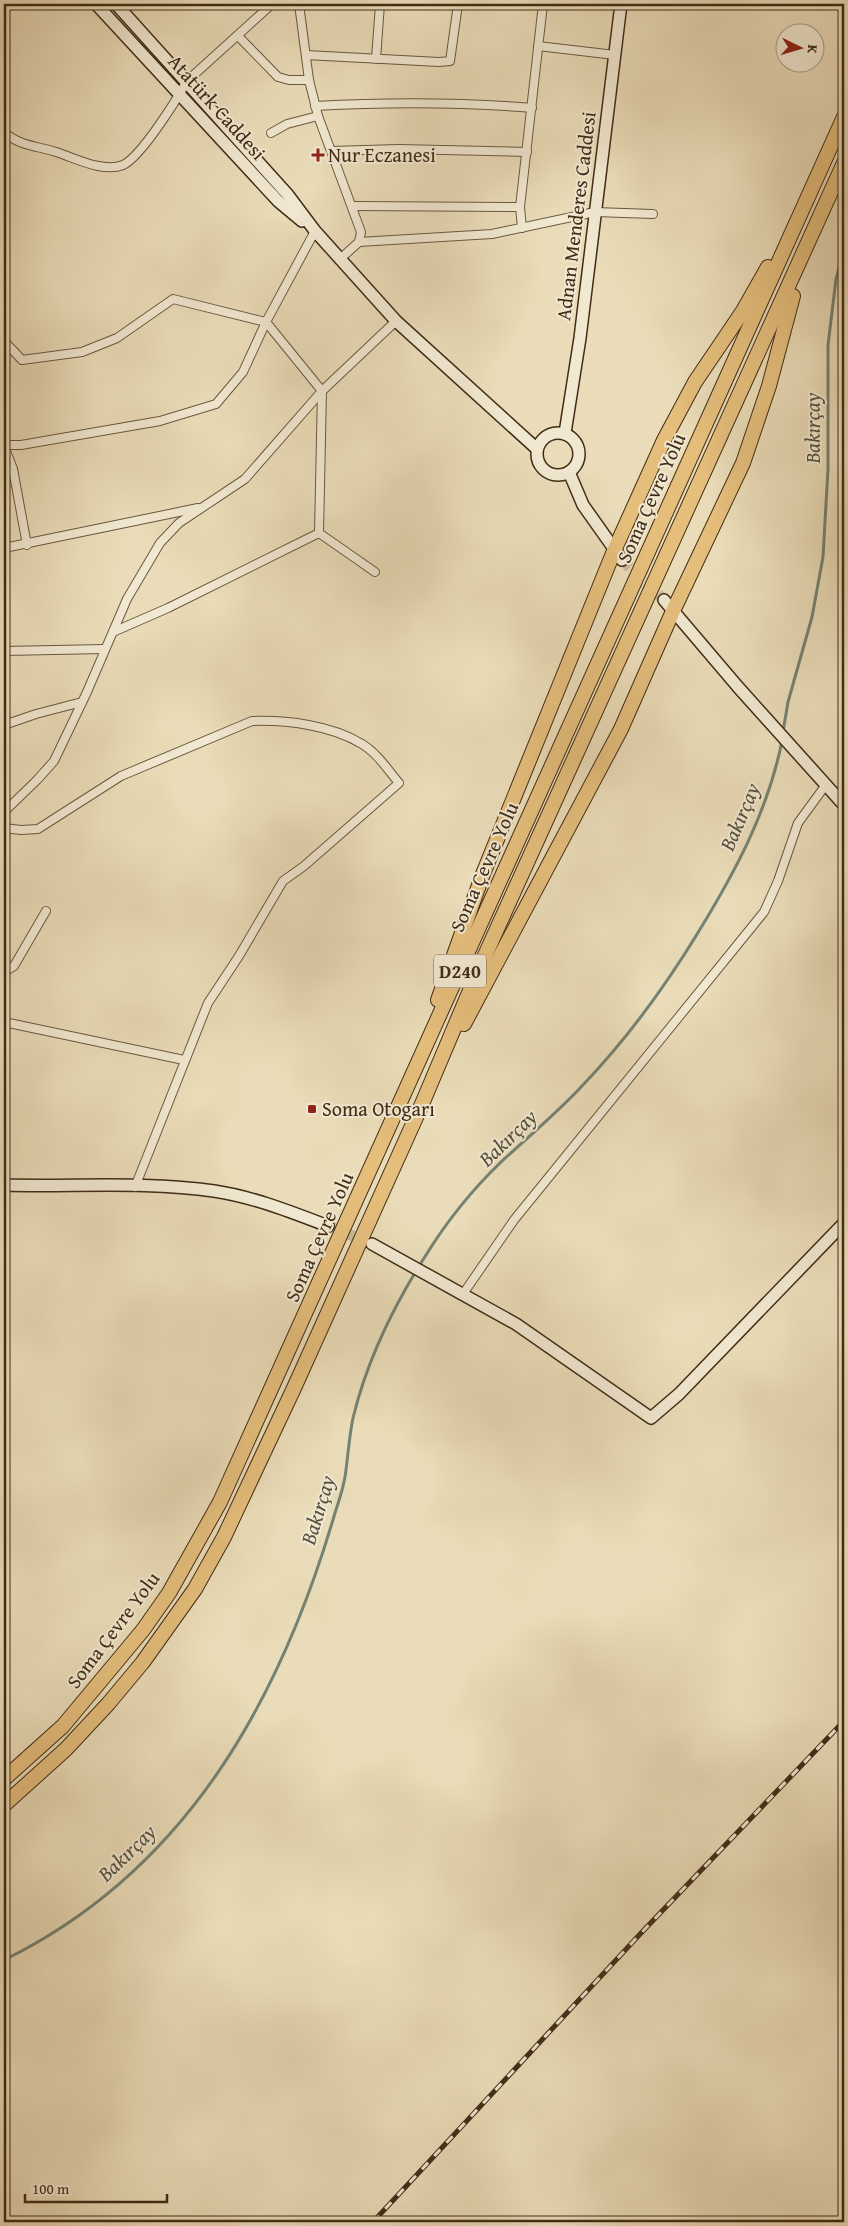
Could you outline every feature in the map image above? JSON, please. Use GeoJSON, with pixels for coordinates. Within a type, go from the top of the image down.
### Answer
{"type":"FeatureCollection","features":[{"type":"Feature","properties":{"kind":"highway","name":"Soma Çevre Yolu"},"geometry":{"type":"LineString","coordinates":[[4,1779],[64,1726],[143,1630],[169,1593],[197,1546],[243,1453],[844,117]]}},
{"type":"Feature","properties":{"kind":"highway","name":"Soma Çevre Yolu"},"geometry":{"type":"LineString","coordinates":[[4,1805],[66,1749],[108,1704],[143,1662],[195,1589],[224,1537],[294,1388],[422,1104],[482,962],[844,163]]}},
{"type":"Feature","properties":{"kind":"highway"},"geometry":{"type":"LineString","coordinates":[[403,1098],[483,874],[618,555],[664,440],[695,382],[743,312],[808,197]]}},
{"type":"Feature","properties":{"kind":"highway"},"geometry":{"type":"LineString","coordinates":[[422,1104],[621,729],[669,605],[743,463],[769,386],[787,314],[812,236]]}},
{"type":"Feature","properties":{"kind":"main road","name":"Atatürk Caddesi"},"geometry":{"type":"LineString","coordinates":[[96,4],[278,201],[315,231]]}},
{"type":"Feature","properties":{"kind":"main road"},"geometry":{"type":"LineString","coordinates":[[116,4],[187,80],[288,195],[315,231],[396,321],[537,448]]}},
{"type":"Feature","properties":{"kind":"main road","name":"Adnan Menderes Caddesi"},"geometry":{"type":"LineString","coordinates":[[565,433],[580,338],[621,4]]}},
{"type":"Feature","properties":{"kind":"main road"},"geometry":{"type":"LineString","coordinates":[[551,433],[565,433],[576,442],[580,455],[578,462],[570,472],[557,475],[546,471],[538,461],[537,448],[540,442],[551,433]]}},
{"type":"Feature","properties":{"kind":"main road"},"geometry":{"type":"LineString","coordinates":[[570,472],[583,505],[618,555]]}},
{"type":"Feature","properties":{"kind":"main road"},"geometry":{"type":"LineString","coordinates":[[669,605],[738,687],[844,805]]}},
{"type":"Feature","properties":{"kind":"main road"},"geometry":{"type":"LineString","coordinates":[[4,1185],[135,1187],[215,1191],[275,1206],[328,1226]]}},
{"type":"Feature","properties":{"kind":"main road"},"geometry":{"type":"LineString","coordinates":[[372,1244],[516,1324],[651,1418],[679,1394],[844,1223]]}},
{"type":"Feature","properties":{"kind":"street"},"geometry":{"type":"LineString","coordinates":[[4,132],[22,144],[37,146],[102,167],[122,165],[138,153],[180,94],[187,80],[272,4]]}},
{"type":"Feature","properties":{"kind":"street"},"geometry":{"type":"LineString","coordinates":[[299,4],[309,80],[315,106],[361,232],[359,242],[340,259]]}},
{"type":"Feature","properties":{"kind":"street"},"geometry":{"type":"LineString","coordinates":[[376,59],[380,4]]}},
{"type":"Feature","properties":{"kind":"street"},"geometry":{"type":"LineString","coordinates":[[306,54],[376,59],[450,61],[458,4]]}},
{"type":"Feature","properties":{"kind":"street"},"geometry":{"type":"LineString","coordinates":[[522,228],[520,207],[543,4]]}},
{"type":"Feature","properties":{"kind":"street"},"geometry":{"type":"LineString","coordinates":[[238,36],[278,77],[289,80],[309,80]]}},
{"type":"Feature","properties":{"kind":"street"},"geometry":{"type":"LineString","coordinates":[[538,46],[615,55]]}},
{"type":"Feature","properties":{"kind":"street"},"geometry":{"type":"LineString","coordinates":[[315,106],[379,103],[453,103],[532,108]]}},
{"type":"Feature","properties":{"kind":"street"},"geometry":{"type":"LineString","coordinates":[[271,133],[288,124],[318,116]]}},
{"type":"Feature","properties":{"kind":"street"},"geometry":{"type":"LineString","coordinates":[[331,151],[399,149],[527,152]]}},
{"type":"Feature","properties":{"kind":"street"},"geometry":{"type":"LineString","coordinates":[[352,206],[520,207]]}},
{"type":"Feature","properties":{"kind":"street"},"geometry":{"type":"LineString","coordinates":[[359,242],[483,235],[595,212],[653,214]]}},
{"type":"Feature","properties":{"kind":"street"},"geometry":{"type":"LineString","coordinates":[[27,545],[13,469],[4,446],[21,445],[160,421],[216,404],[243,372],[266,322],[315,231]]}},
{"type":"Feature","properties":{"kind":"street"},"geometry":{"type":"LineString","coordinates":[[4,341],[22,360],[82,352],[117,338],[173,299],[266,322],[322,390],[318,533]]}},
{"type":"Feature","properties":{"kind":"street"},"geometry":{"type":"LineString","coordinates":[[4,812],[54,761],[127,599],[160,544],[180,523],[246,479],[322,390],[396,321]]}},
{"type":"Feature","properties":{"kind":"street"},"geometry":{"type":"LineString","coordinates":[[4,548],[27,545],[203,507]]}},
{"type":"Feature","properties":{"kind":"street"},"geometry":{"type":"LineString","coordinates":[[318,533],[376,572]]}},
{"type":"Feature","properties":{"kind":"street"},"geometry":{"type":"LineString","coordinates":[[113,632],[168,608],[318,533]]}},
{"type":"Feature","properties":{"kind":"street"},"geometry":{"type":"LineString","coordinates":[[4,651],[106,649]]}},
{"type":"Feature","properties":{"kind":"street"},"geometry":{"type":"LineString","coordinates":[[4,725],[36,714],[82,702]]}},
{"type":"Feature","properties":{"kind":"street"},"geometry":{"type":"LineString","coordinates":[[4,828],[38,829],[121,776],[252,722],[275,721],[329,730],[362,744],[377,756],[398,783],[304,866],[283,881],[239,956],[208,1003],[135,1187]]}},
{"type":"Feature","properties":{"kind":"street"},"geometry":{"type":"LineString","coordinates":[[463,1294],[514,1220],[764,912],[778,881],[798,823],[822,782]]}},
{"type":"Feature","properties":{"kind":"street"},"geometry":{"type":"LineString","coordinates":[[4,972],[14,966],[46,912]]}},
{"type":"Feature","properties":{"kind":"street"},"geometry":{"type":"LineString","coordinates":[[4,1022],[184,1060]]}},
{"type":"Feature","properties":{"kind":"waterway","name":"Bakırçay"},"geometry":{"type":"LineString","coordinates":[[783,732],[788,702],[812,617],[823,557],[828,469],[828,345],[836,279],[844,248]]}},
{"type":"Feature","properties":{"kind":"waterway","name":"Bakırçay"},"geometry":{"type":"LineString","coordinates":[[4,1960],[68,1923],[125,1879],[174,1829],[217,1774],[254,1714],[286,1650],[312,1583],[343,1486],[353,1418],[359,1396],[374,1354],[403,1293],[434,1242],[470,1195],[501,1162],[563,1106],[599,1068],[645,1012],[673,972],[712,909],[749,840],[768,792],[782,741]]}},
{"type":"Feature","properties":{"kind":"tunnel"},"geometry":{"type":"LineString","coordinates":[[622,560],[664,600]]}},
{"type":"Feature","properties":{"kind":"tunnel"},"geometry":{"type":"LineString","coordinates":[[328,1226],[368,1242]]}},
{"type":"Feature","properties":{"kind":"railway"},"geometry":{"type":"LineString","coordinates":[[373,2222],[642,1932],[844,1721]]}},
{"type":"Feature","properties":{"kind":"place","name":"Nur Eczanesi"},"geometry":{"type":"Point","coordinates":[318,155]}},
{"type":"Feature","properties":{"kind":"place","name":"Soma Otogarı"},"geometry":{"type":"Point","coordinates":[312,1109]}}]}
